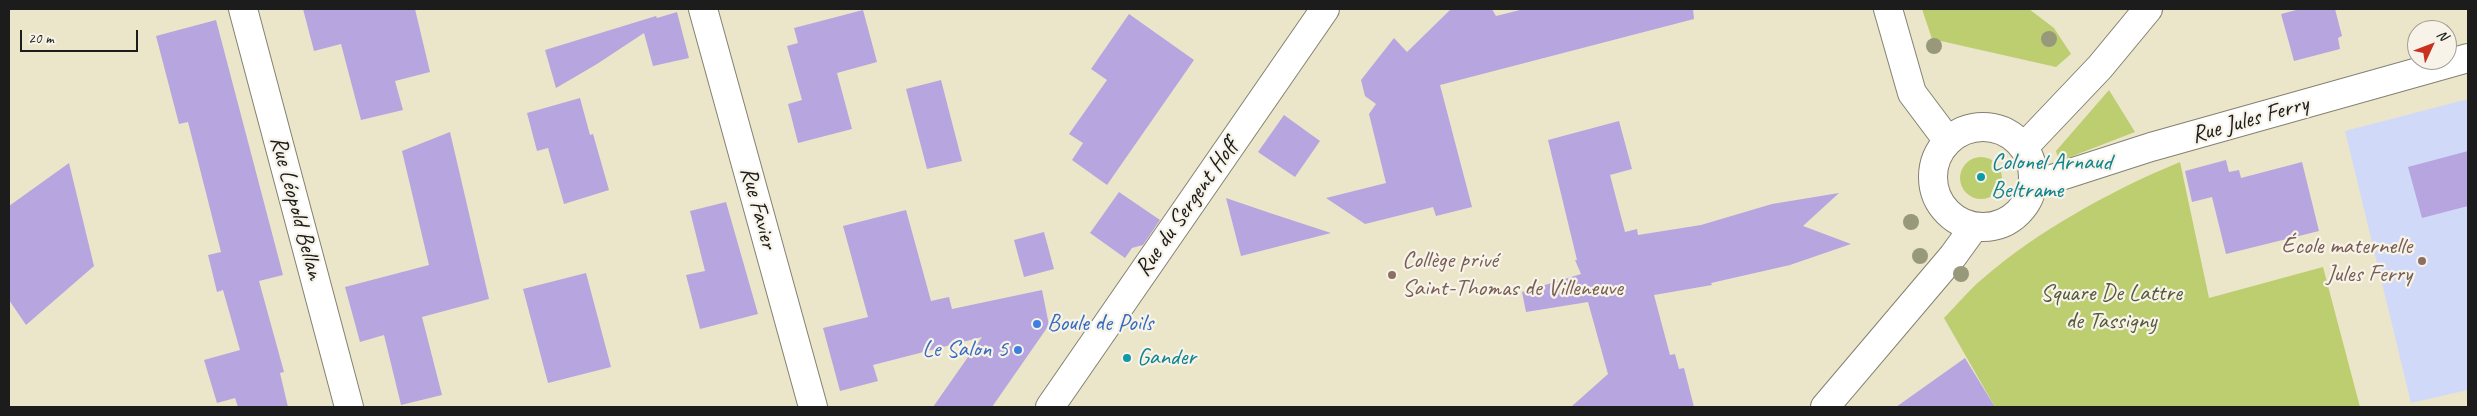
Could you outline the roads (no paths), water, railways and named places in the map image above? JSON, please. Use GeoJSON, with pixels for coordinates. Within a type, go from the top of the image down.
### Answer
{"type":"FeatureCollection","features":[{"type":"Feature","properties":{"kind":"street","name":"Rue Léopold Bellan"},"geometry":{"type":"LineString","coordinates":[[243,9],[349,407]]}},
{"type":"Feature","properties":{"kind":"street","name":"Rue Favier"},"geometry":{"type":"LineString","coordinates":[[703,9],[812,407]]}},
{"type":"Feature","properties":{"kind":"street","name":"Rue du Sergent Hoff"},"geometry":{"type":"LineString","coordinates":[[1050,407],[1325,9]]}},
{"type":"Feature","properties":{"kind":"street"},"geometry":{"type":"LineString","coordinates":[[1888,9],[1912,93],[1948,141]]}},
{"type":"Feature","properties":{"kind":"street"},"geometry":{"type":"LineString","coordinates":[[2024,147],[2100,67],[2148,9]]}},
{"type":"Feature","properties":{"kind":"street","name":"Rue Jules Ferry"},"geometry":{"type":"LineString","coordinates":[[2033,185],[2151,147],[2468,58]]}},
{"type":"Feature","properties":{"kind":"street"},"geometry":{"type":"LineString","coordinates":[[1979,126],[1996,128],[2012,135],[2024,147],[2034,172],[2033,185],[2028,200],[2019,213],[2006,222],[1974,227],[1959,221],[1947,212],[1938,199],[1934,184],[1934,168],[1939,153],[1948,141],[1962,131],[1979,126]]}},
{"type":"Feature","properties":{"kind":"street"},"geometry":{"type":"LineString","coordinates":[[1825,407],[1953,256],[1974,227]]}},
{"type":"Feature","properties":{"kind":"place","name":"Colonel Arnaud Beltrame"},"geometry":{"type":"Point","coordinates":[1981,177]}},
{"type":"Feature","properties":{"kind":"place","name":"École maternelle Jules Ferry"},"geometry":{"type":"Point","coordinates":[2422,261]}},
{"type":"Feature","properties":{"kind":"place","name":"Collège privé Saint-Thomas de Villeneuve"},"geometry":{"type":"Point","coordinates":[1392,275]}},
{"type":"Feature","properties":{"kind":"place","name":"Boule de Poils"},"geometry":{"type":"Point","coordinates":[1037,324]}},
{"type":"Feature","properties":{"kind":"place","name":"Le Salon 5"},"geometry":{"type":"Point","coordinates":[1018,350]}},
{"type":"Feature","properties":{"kind":"place","name":"Gander"},"geometry":{"type":"Point","coordinates":[1127,358]}},
{"type":"Feature","properties":{"kind":"park label","name":"Square De Lattre de Tassigny"},"geometry":{"type":"Point","coordinates":[2111,308]}}]}
